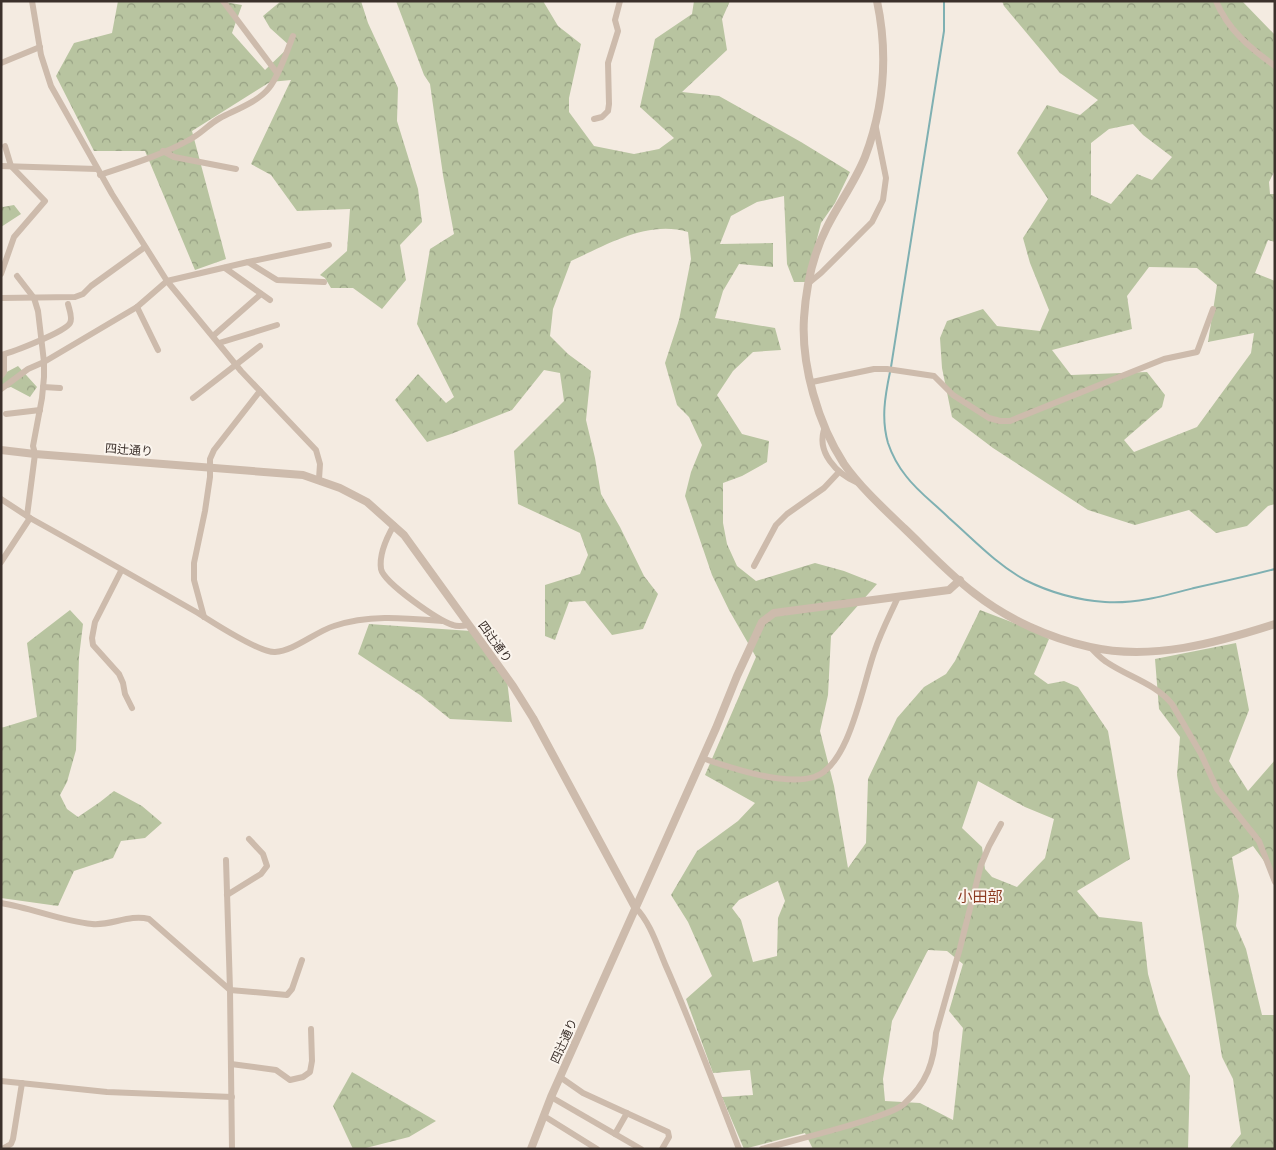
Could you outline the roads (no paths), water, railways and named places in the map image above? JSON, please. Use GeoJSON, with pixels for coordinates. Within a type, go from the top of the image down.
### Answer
{"type":"FeatureCollection","features":[{"type":"Feature","properties":{"kind":"street"},"geometry":{"type":"LineString","coordinates":[[32,1],[40,47],[51,86],[98,172],[167,281],[236,364],[316,450],[320,464],[319,479]]}},
{"type":"Feature","properties":{"kind":"street"},"geometry":{"type":"LineString","coordinates":[[223,1],[277,73]]}},
{"type":"Feature","properties":{"kind":"street"},"geometry":{"type":"LineString","coordinates":[[594,119],[602,117],[608,111],[608,63],[618,31],[615,20],[620,1]]}},
{"type":"Feature","properties":{"kind":"street"},"geometry":{"type":"LineString","coordinates":[[877,1],[883,63],[881,98],[864,158],[821,240],[810,282],[804,328],[804,348],[817,404],[825,427],[844,463],[859,484],[920,544],[974,593],[1043,633],[1090,647],[1136,651],[1185,648],[1218,641],[1275,624]]}},
{"type":"Feature","properties":{"kind":"street"},"geometry":{"type":"LineString","coordinates":[[1216,1],[1223,16],[1234,31],[1275,66]]}},
{"type":"Feature","properties":{"kind":"street"},"geometry":{"type":"LineString","coordinates":[[1,166],[98,172],[163,151],[190,140],[218,118],[245,106],[268,90],[293,36]]}},
{"type":"Feature","properties":{"kind":"street"},"geometry":{"type":"LineString","coordinates":[[1,63],[40,47]]}},
{"type":"Feature","properties":{"kind":"street"},"geometry":{"type":"LineString","coordinates":[[810,282],[821,274],[872,222],[883,200],[886,178],[875,122]]}},
{"type":"Feature","properties":{"kind":"street"},"geometry":{"type":"LineString","coordinates":[[1,274],[14,237],[45,201],[11,166],[5,146]]}},
{"type":"Feature","properties":{"kind":"street"},"geometry":{"type":"LineString","coordinates":[[163,151],[174,157],[236,169]]}},
{"type":"Feature","properties":{"kind":"street"},"geometry":{"type":"LineString","coordinates":[[1,389],[28,369],[44,362],[137,307],[167,281],[330,245]]}},
{"type":"Feature","properties":{"kind":"street"},"geometry":{"type":"LineString","coordinates":[[1,298],[75,297],[83,294],[91,286],[145,247]]}},
{"type":"Feature","properties":{"kind":"street"},"geometry":{"type":"LineString","coordinates":[[248,262],[277,280],[324,282]]}},
{"type":"Feature","properties":{"kind":"street"},"geometry":{"type":"LineString","coordinates":[[225,268],[270,300]]}},
{"type":"Feature","properties":{"kind":"street"},"geometry":{"type":"LineString","coordinates":[[1,562],[29,517],[35,454],[33,446],[43,388],[44,362],[42,340],[34,298],[17,276]]}},
{"type":"Feature","properties":{"kind":"street"},"geometry":{"type":"LineString","coordinates":[[213,336],[261,294]]}},
{"type":"Feature","properties":{"kind":"street"},"geometry":{"type":"LineString","coordinates":[[1,376],[4,372],[3,355],[42,340],[69,325],[71,319],[68,304]]}},
{"type":"Feature","properties":{"kind":"street"},"geometry":{"type":"LineString","coordinates":[[137,307],[158,350]]}},
{"type":"Feature","properties":{"kind":"street"},"geometry":{"type":"LineString","coordinates":[[812,382],[874,369],[887,369],[934,376],[953,395],[989,418],[1010,421],[1164,359],[1197,352],[1214,309]]}},
{"type":"Feature","properties":{"kind":"street"},"geometry":{"type":"LineString","coordinates":[[219,343],[277,326]]}},
{"type":"Feature","properties":{"kind":"street"},"geometry":{"type":"LineString","coordinates":[[192,398],[260,346]]}},
{"type":"Feature","properties":{"kind":"street"},"geometry":{"type":"LineString","coordinates":[[43,388],[60,388]]}},
{"type":"Feature","properties":{"kind":"street"},"geometry":{"type":"LineString","coordinates":[[204,617],[194,580],[194,563],[205,511],[211,468],[210,459],[214,450],[260,391]]}},
{"type":"Feature","properties":{"kind":"street"},"geometry":{"type":"LineString","coordinates":[[6,414],[40,410]]}},
{"type":"Feature","properties":{"kind":"street"},"geometry":{"type":"LineString","coordinates":[[825,427],[822,435],[829,462],[847,478],[859,484]]}},
{"type":"Feature","properties":{"kind":"street","name":"四辻通り"},"geometry":{"type":"LineString","coordinates":[[1,450],[211,468],[282,472],[319,479],[367,502],[404,535],[533,718],[635,907],[551,1097],[531,1149]]}},
{"type":"Feature","properties":{"kind":"street"},"geometry":{"type":"LineString","coordinates":[[754,566],[776,525],[792,510],[824,488],[839,472]]}},
{"type":"Feature","properties":{"kind":"street"},"geometry":{"type":"LineString","coordinates":[[1,499],[204,617],[264,649],[274,652],[294,646],[316,633],[343,623],[374,618],[395,617],[442,621],[459,626],[468,625]]}},
{"type":"Feature","properties":{"kind":"street"},"geometry":{"type":"LineString","coordinates":[[394,525],[387,537],[382,558],[381,568],[384,576],[398,589],[442,621]]}},
{"type":"Feature","properties":{"kind":"street"},"geometry":{"type":"LineString","coordinates":[[122,571],[95,622],[92,638],[93,645],[119,674],[125,694],[132,708]]}},
{"type":"Feature","properties":{"kind":"street"},"geometry":{"type":"LineString","coordinates":[[739,1149],[700,1044],[645,919],[635,907],[762,622],[774,613],[949,590],[960,580]]}},
{"type":"Feature","properties":{"kind":"street"},"geometry":{"type":"LineString","coordinates":[[702,758],[769,777],[793,780],[813,777],[823,772],[832,764],[852,726],[874,651],[898,598]]}},
{"type":"Feature","properties":{"kind":"street"},"geometry":{"type":"LineString","coordinates":[[1090,647],[1107,663],[1155,688],[1168,698],[1201,754],[1216,788],[1259,841],[1275,882]]}},
{"type":"Feature","properties":{"kind":"street"},"geometry":{"type":"LineString","coordinates":[[762,1149],[842,1128],[893,1110],[903,1104],[922,1084],[931,1068],[936,1032],[981,865],[1000,824]]}},
{"type":"Feature","properties":{"kind":"street"},"geometry":{"type":"LineString","coordinates":[[227,895],[261,874],[267,866],[263,854],[249,839]]}},
{"type":"Feature","properties":{"kind":"street"},"geometry":{"type":"LineString","coordinates":[[226,860],[232,1064],[232,1149]]}},
{"type":"Feature","properties":{"kind":"street"},"geometry":{"type":"LineString","coordinates":[[1,903],[21,906],[68,920],[91,924],[141,917],[149,919],[230,990],[287,996],[292,989],[302,960]]}},
{"type":"Feature","properties":{"kind":"street"},"geometry":{"type":"LineString","coordinates":[[232,1064],[276,1070],[290,1080],[303,1077],[310,1072],[312,1060],[311,1029]]}},
{"type":"Feature","properties":{"kind":"street"},"geometry":{"type":"LineString","coordinates":[[560,1077],[583,1093],[668,1132],[669,1137],[662,1149]]}},
{"type":"Feature","properties":{"kind":"street"},"geometry":{"type":"LineString","coordinates":[[1,1081],[106,1092],[232,1097]]}},
{"type":"Feature","properties":{"kind":"street"},"geometry":{"type":"LineString","coordinates":[[2,1149],[11,1144],[13,1139],[22,1083]]}},
{"type":"Feature","properties":{"kind":"street"},"geometry":{"type":"LineString","coordinates":[[551,1097],[641,1149]]}},
{"type":"Feature","properties":{"kind":"street"},"geometry":{"type":"LineString","coordinates":[[615,1134],[627,1112]]}},
{"type":"Feature","properties":{"kind":"street"},"geometry":{"type":"LineString","coordinates":[[544,1116],[597,1149]]}},
{"type":"Feature","properties":{"kind":"waterway"},"geometry":{"type":"LineString","coordinates":[[891,367],[944,31],[944,1]]}},
{"type":"Feature","properties":{"kind":"waterway"},"geometry":{"type":"LineString","coordinates":[[890,372],[884,416],[886,434],[893,456],[900,468],[921,493],[985,551],[1004,567],[1025,580],[1053,592],[1095,601],[1116,602],[1138,601],[1275,569]]}},
{"type":"Feature","properties":{"kind":"district","name":"小田部"},"geometry":{"type":"Point","coordinates":[980,897]}}]}
